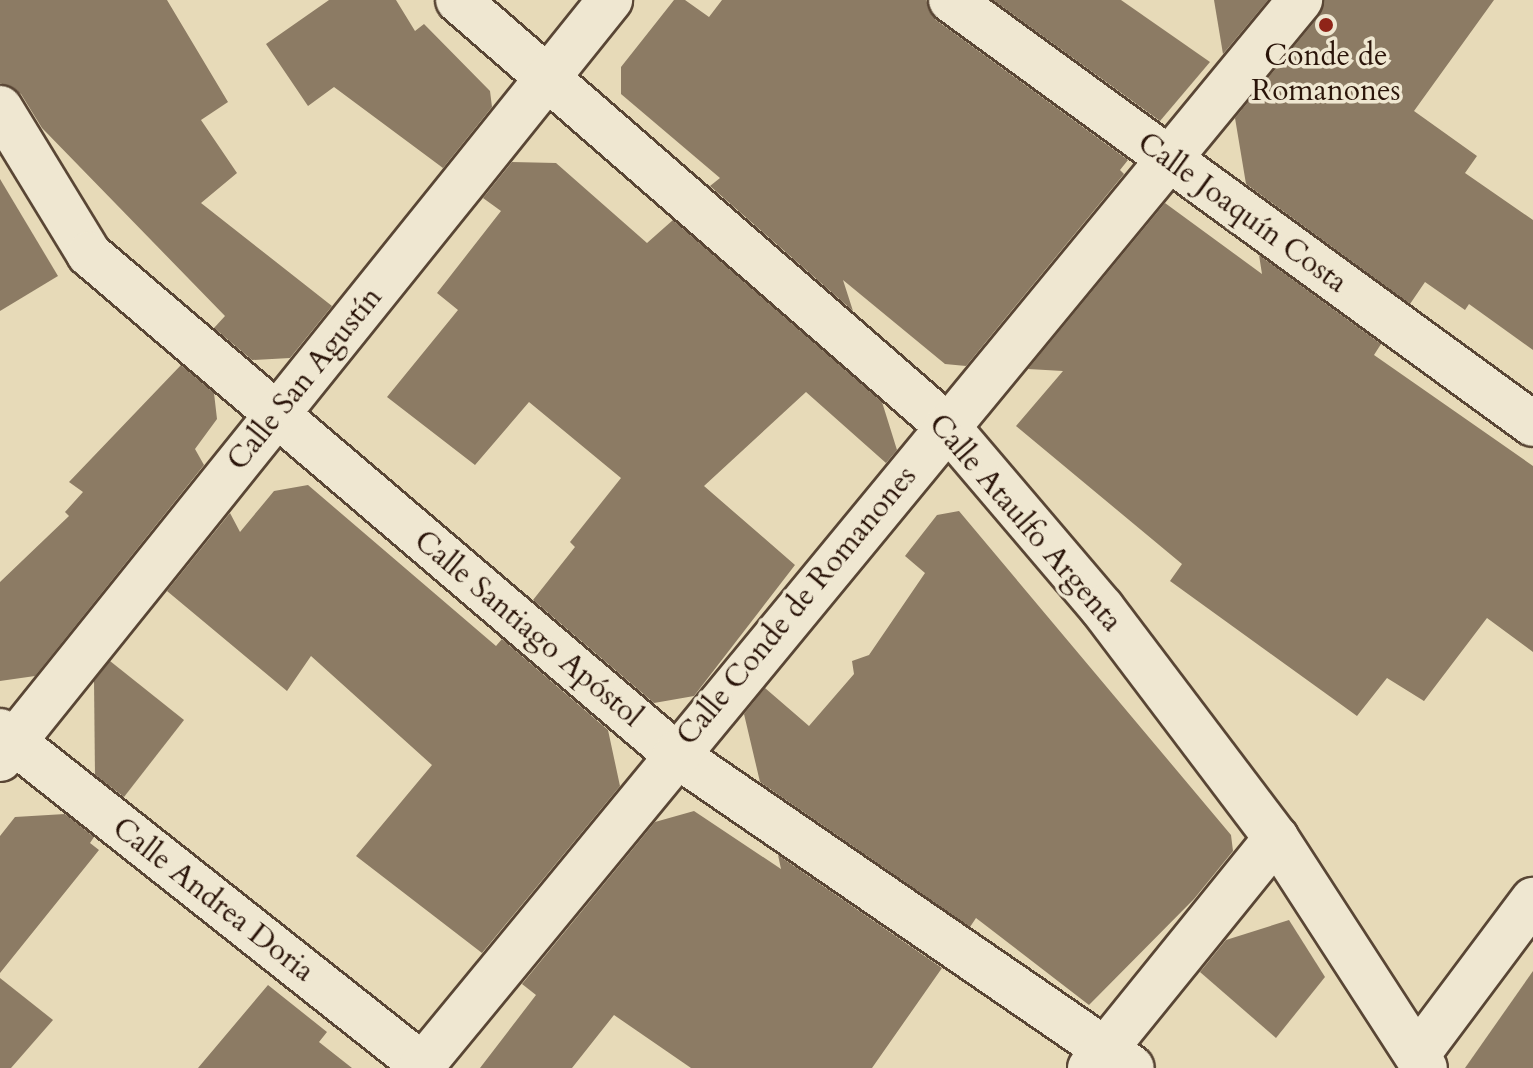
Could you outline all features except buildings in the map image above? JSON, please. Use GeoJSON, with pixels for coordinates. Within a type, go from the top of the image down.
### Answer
{"type":"FeatureCollection","features":[{"type":"Feature","properties":{"kind":"street","name":"Calle Ataulfo Argenta"},"geometry":{"type":"LineString","coordinates":[[458,0],[947,426],[1102,608],[1276,838],[1421,1062]]}},
{"type":"Feature","properties":{"kind":"street","name":"Calle San Agustín"},"geometry":{"type":"LineString","coordinates":[[4,744],[276,415],[610,0]]}},
{"type":"Feature","properties":{"kind":"street","name":"Calle Joaquín Costa"},"geometry":{"type":"LineString","coordinates":[[951,0],[1533,424]]}},
{"type":"Feature","properties":{"kind":"street","name":"Calle Conde de Romanones"},"geometry":{"type":"LineString","coordinates":[[423,1067],[675,754],[1300,0]]}},
{"type":"Feature","properties":{"kind":"street","name":"Calle Santiago Apóstol"},"geometry":{"type":"LineString","coordinates":[[0,108],[89,254],[276,415],[675,754],[1109,1062]]}},
{"type":"Feature","properties":{"kind":"street","name":"Calle Andrea Doria"},"geometry":{"type":"LineString","coordinates":[[4,744],[423,1067]]}},
{"type":"Feature","properties":{"kind":"street"},"geometry":{"type":"LineString","coordinates":[[1109,1062],[1276,838]]}},
{"type":"Feature","properties":{"kind":"street"},"geometry":{"type":"LineString","coordinates":[[1421,1062],[1533,900]]}},
{"type":"Feature","properties":{"kind":"place","name":"Conde de Romanones"},"geometry":{"type":"Point","coordinates":[1326,25]}}]}
